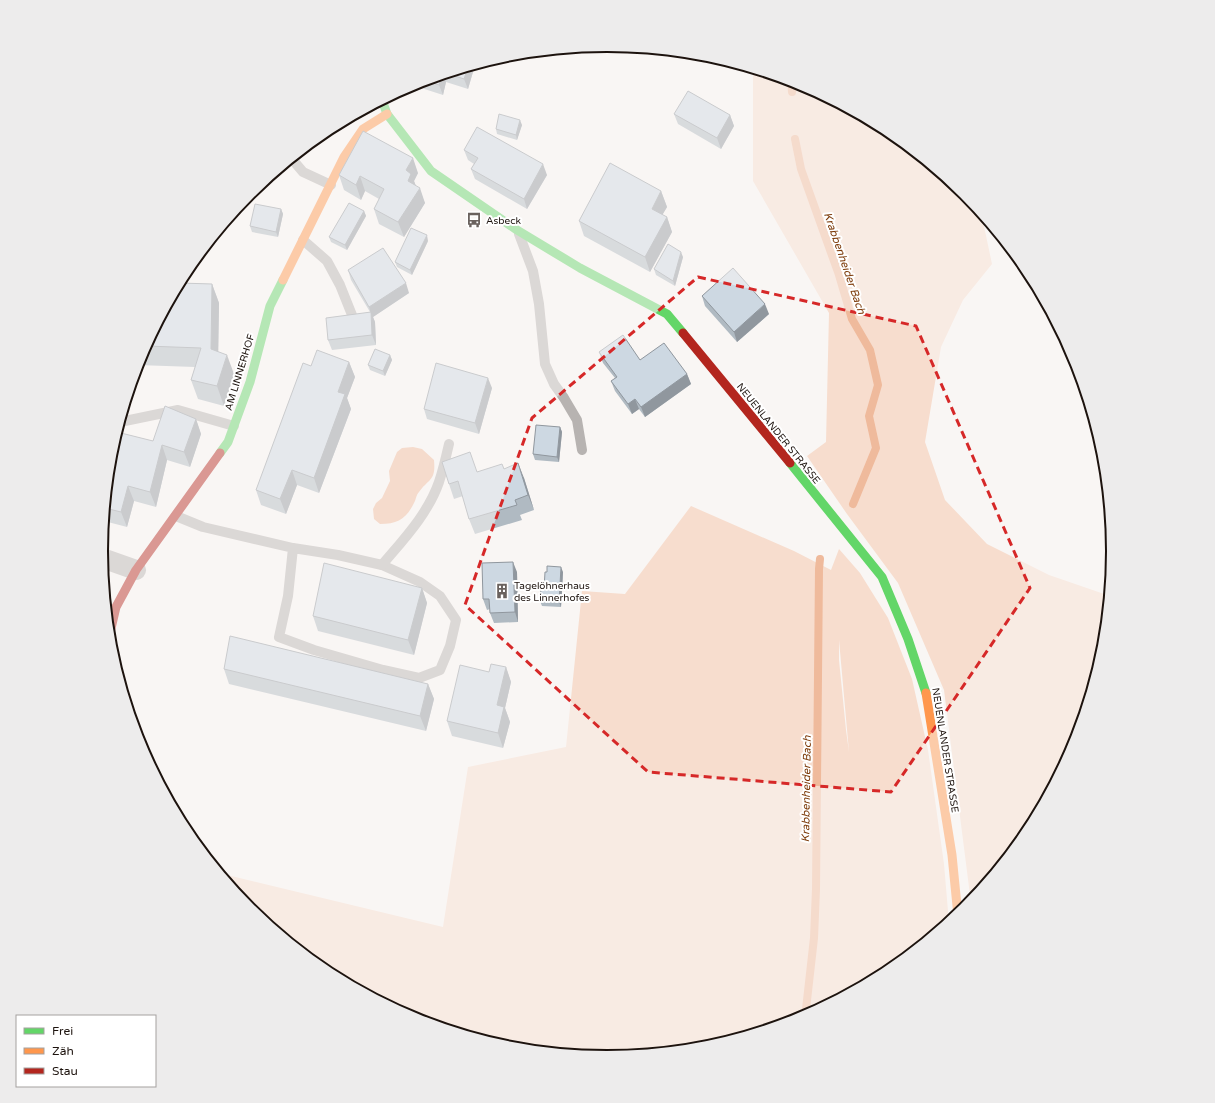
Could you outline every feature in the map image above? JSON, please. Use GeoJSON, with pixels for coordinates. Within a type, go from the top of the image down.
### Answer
{"type":"FeatureCollection","features":[{"type":"Feature","properties":{"kind":"street","name":"NEUENLANDER STRASSE"},"geometry":{"type":"LineString","coordinates":[[384,106],[387,114],[431,171],[517,230],[580,268],[667,314],[771,439],[882,577],[908,639],[925,689],[952,855],[957,908]]}},
{"type":"Feature","properties":{"kind":"street","name":"AM LINNERHOF"},"geometry":{"type":"LineString","coordinates":[[113,621],[116,607],[136,570],[228,442],[250,382],[270,306],[344,157],[363,130],[387,114]]}},
{"type":"Feature","properties":{"kind":"street"},"geometry":{"type":"LineString","coordinates":[[108,560],[136,570]]}},
{"type":"Feature","properties":{"kind":"lane"},"geometry":{"type":"LineString","coordinates":[[295,162],[303,172],[331,185]]}},
{"type":"Feature","properties":{"kind":"lane"},"geometry":{"type":"LineString","coordinates":[[517,230],[533,272],[539,304],[545,364],[554,384],[577,420],[582,450]]}},
{"type":"Feature","properties":{"kind":"lane"},"geometry":{"type":"LineString","coordinates":[[303,240],[327,261],[340,285],[352,315]]}},
{"type":"Feature","properties":{"kind":"lane"},"geometry":{"type":"LineString","coordinates":[[125,421],[178,410],[234,426]]}},
{"type":"Feature","properties":{"kind":"lane"},"geometry":{"type":"LineString","coordinates":[[382,565],[427,508],[438,483],[449,444]]}},
{"type":"Feature","properties":{"kind":"lane"},"geometry":{"type":"LineString","coordinates":[[176,516],[203,528],[293,548],[338,555],[382,565],[420,582],[440,596],[456,620],[450,646],[440,670],[419,678],[383,670],[314,650],[279,637],[288,596],[293,548]]}},
{"type":"Feature","properties":{"kind":"highlighted area"},"geometry":{"type":"Polygon","coordinates":[[[698,277],[916,326],[1030,588],[891,792],[648,772],[465,605],[532,418],[698,277]]]}},
{"type":"Feature","properties":{"kind":"shaded area"},"geometry":{"type":"Polygon","coordinates":[[[753,74],[799,90],[857,119],[885,136],[912,155],[937,176],[961,198],[983,222],[992,264],[963,300],[941,347],[925,442],[945,500],[987,544],[1049,575],[1105,594],[1103,617],[1090,681],[1069,743],[1040,801],[1023,829],[1004,856],[970,895],[944,690],[898,583],[847,514],[807,456],[826,442],[829,313],[753,181],[753,74]]]}},
{"type":"Feature","properties":{"kind":"shaded area"},"geometry":{"type":"Polygon","coordinates":[[[413,447],[422,449],[434,460],[433,476],[418,493],[415,502],[408,513],[401,520],[392,523],[380,524],[374,519],[373,509],[376,503],[382,498],[390,481],[389,471],[397,452],[402,448],[413,447]]]}},
{"type":"Feature","properties":{"kind":"shaded area"},"geometry":{"type":"Polygon","coordinates":[[[691,506],[794,551],[831,570],[839,549],[860,573],[888,618],[912,679],[928,750],[944,864],[948,917],[912,948],[885,967],[857,984],[799,1013],[737,1034],[673,1047],[608,1051],[575,1050],[542,1047],[478,1034],[416,1013],[387,999],[330,967],[303,948],[254,905],[227,875],[443,927],[468,767],[566,747],[582,591],[625,594],[691,506]],[[839,640],[839,660],[849,752],[839,640]]]}},
{"type":"Feature","properties":{"kind":"building"},"geometry":{"type":"Polygon","coordinates":[[[466,73],[464,79],[456,76],[466,73]]]}},
{"type":"Feature","properties":{"kind":"building"},"geometry":{"type":"Polygon","coordinates":[[[688,91],[730,115],[717,138],[674,114],[688,91]]]}},
{"type":"Feature","properties":{"kind":"building"},"geometry":{"type":"Polygon","coordinates":[[[499,114],[520,120],[516,135],[496,129],[499,114]]]}},
{"type":"Feature","properties":{"kind":"building"},"geometry":{"type":"Polygon","coordinates":[[[477,127],[543,164],[524,199],[471,169],[478,158],[464,150],[477,127]]]}},
{"type":"Feature","properties":{"kind":"building"},"geometry":{"type":"Polygon","coordinates":[[[363,131],[413,158],[406,170],[411,174],[408,181],[420,188],[398,222],[374,209],[384,189],[360,176],[356,185],[339,175],[363,131]]]}},
{"type":"Feature","properties":{"kind":"building"},"geometry":{"type":"Polygon","coordinates":[[[610,163],[661,191],[652,209],[667,217],[645,257],[579,221],[610,163]]]}},
{"type":"Feature","properties":{"kind":"building"},"geometry":{"type":"Polygon","coordinates":[[[349,203],[364,211],[345,245],[329,237],[349,203]]]}},
{"type":"Feature","properties":{"kind":"building"},"geometry":{"type":"Polygon","coordinates":[[[255,204],[281,209],[276,232],[250,226],[255,204]]]}},
{"type":"Feature","properties":{"kind":"building"},"geometry":{"type":"Polygon","coordinates":[[[411,228],[427,235],[410,270],[395,262],[411,228]]]}},
{"type":"Feature","properties":{"kind":"building"},"geometry":{"type":"Polygon","coordinates":[[[668,244],[681,252],[673,281],[654,269],[668,244]]]}},
{"type":"Feature","properties":{"kind":"building"},"geometry":{"type":"Polygon","coordinates":[[[383,248],[406,283],[369,307],[348,270],[383,248]]]}},
{"type":"Feature","properties":{"kind":"building"},"geometry":{"type":"Polygon","coordinates":[[[733,268],[765,304],[734,332],[702,296],[733,268]]]}},
{"type":"Feature","properties":{"kind":"building"},"geometry":{"type":"Polygon","coordinates":[[[186,283],[212,284],[211,349],[227,355],[217,386],[191,380],[201,348],[153,346],[186,283]]]}},
{"type":"Feature","properties":{"kind":"building"},"geometry":{"type":"Polygon","coordinates":[[[371,312],[372,335],[328,340],[326,318],[371,312]]]}},
{"type":"Feature","properties":{"kind":"building"},"geometry":{"type":"Polygon","coordinates":[[[623,335],[640,360],[664,343],[687,374],[641,407],[635,399],[628,404],[611,381],[617,377],[599,352],[623,335]]]}},
{"type":"Feature","properties":{"kind":"building"},"geometry":{"type":"Polygon","coordinates":[[[375,349],[390,355],[383,371],[368,365],[375,349]]]}},
{"type":"Feature","properties":{"kind":"building"},"geometry":{"type":"Polygon","coordinates":[[[317,350],[349,362],[338,392],[345,394],[314,478],[292,470],[280,499],[256,490],[303,363],[311,366],[317,350]]]}},
{"type":"Feature","properties":{"kind":"building"},"geometry":{"type":"Polygon","coordinates":[[[436,363],[488,378],[475,423],[424,409],[436,363]]]}},
{"type":"Feature","properties":{"kind":"building"},"geometry":{"type":"Polygon","coordinates":[[[165,406],[196,419],[184,452],[162,445],[150,492],[128,486],[121,512],[110,509],[112,486],[123,433],[153,441],[165,406]]]}},
{"type":"Feature","properties":{"kind":"building"},"geometry":{"type":"Polygon","coordinates":[[[536,425],[560,427],[557,457],[533,454],[536,425]]]}},
{"type":"Feature","properties":{"kind":"building"},"geometry":{"type":"Polygon","coordinates":[[[470,452],[477,472],[502,464],[504,469],[518,463],[528,495],[515,500],[517,505],[469,519],[458,481],[449,484],[442,462],[470,452]]]}},
{"type":"Feature","properties":{"kind":"building","name":"Tagelöhnerhaus des Linnerhofes"},"geometry":{"type":"Polygon","coordinates":[[[513,562],[515,612],[490,613],[489,599],[483,599],[482,563],[513,562]]]}},
{"type":"Feature","properties":{"kind":"building"},"geometry":{"type":"Polygon","coordinates":[[[324,563],[422,588],[408,640],[313,616],[324,563]]]}},
{"type":"Feature","properties":{"kind":"building"},"geometry":{"type":"Polygon","coordinates":[[[547,566],[561,567],[559,602],[540,601],[541,589],[544,589],[545,572],[547,572],[547,566]]]}},
{"type":"Feature","properties":{"kind":"building"},"geometry":{"type":"Polygon","coordinates":[[[230,636],[428,684],[420,716],[224,669],[230,636]]]}},
{"type":"Feature","properties":{"kind":"building"},"geometry":{"type":"Polygon","coordinates":[[[491,664],[506,667],[497,705],[504,707],[498,733],[447,721],[460,665],[489,672],[491,664]]]}},
{"type":"Feature","properties":{"kind":"waterway","name":"Krabbenheider Bach"},"geometry":{"type":"LineString","coordinates":[[792,87],[792,92]]}},
{"type":"Feature","properties":{"kind":"waterway","name":"Krabbenheider Bach"},"geometry":{"type":"LineString","coordinates":[[795,139],[801,169],[839,275],[852,319],[870,350],[878,385],[869,416],[876,448],[853,504]]}},
{"type":"Feature","properties":{"kind":"waterway","name":"Krabbenheider Bach"},"geometry":{"type":"LineString","coordinates":[[806,1010],[814,938],[816,889],[820,559]]}},
{"type":"Feature","properties":{"kind":"traffic: fast"},"geometry":{"type":"LineString","coordinates":[[384,106],[387,114],[431,171],[517,230],[580,268],[667,314],[683,333]]}},
{"type":"Feature","properties":{"kind":"traffic: fast"},"geometry":{"type":"LineString","coordinates":[[220,453],[228,442],[250,382],[270,306],[283,280]]}},
{"type":"Feature","properties":{"kind":"traffic: fast"},"geometry":{"type":"LineString","coordinates":[[790,463],[882,577],[908,639],[926,693]]}},
{"type":"Feature","properties":{"kind":"traffic: slow"},"geometry":{"type":"LineString","coordinates":[[283,280],[344,157],[363,129],[387,114]]}},
{"type":"Feature","properties":{"kind":"traffic: slow"},"geometry":{"type":"LineString","coordinates":[[926,693],[952,855],[957,908]]}},
{"type":"Feature","properties":{"kind":"traffic: jam"},"geometry":{"type":"LineString","coordinates":[[683,333],[790,463]]}},
{"type":"Feature","properties":{"kind":"traffic: jam"},"geometry":{"type":"LineString","coordinates":[[113,621],[116,607],[136,570],[220,453]]}},
{"type":"Feature","properties":{"kind":"place","name":"Asbeck"},"geometry":{"type":"Point","coordinates":[474,220]}},
{"type":"Feature","properties":{"kind":"place","name":"Tagelöhnerhaus des Linnerhofes"},"geometry":{"type":"Point","coordinates":[502,591]}}]}
